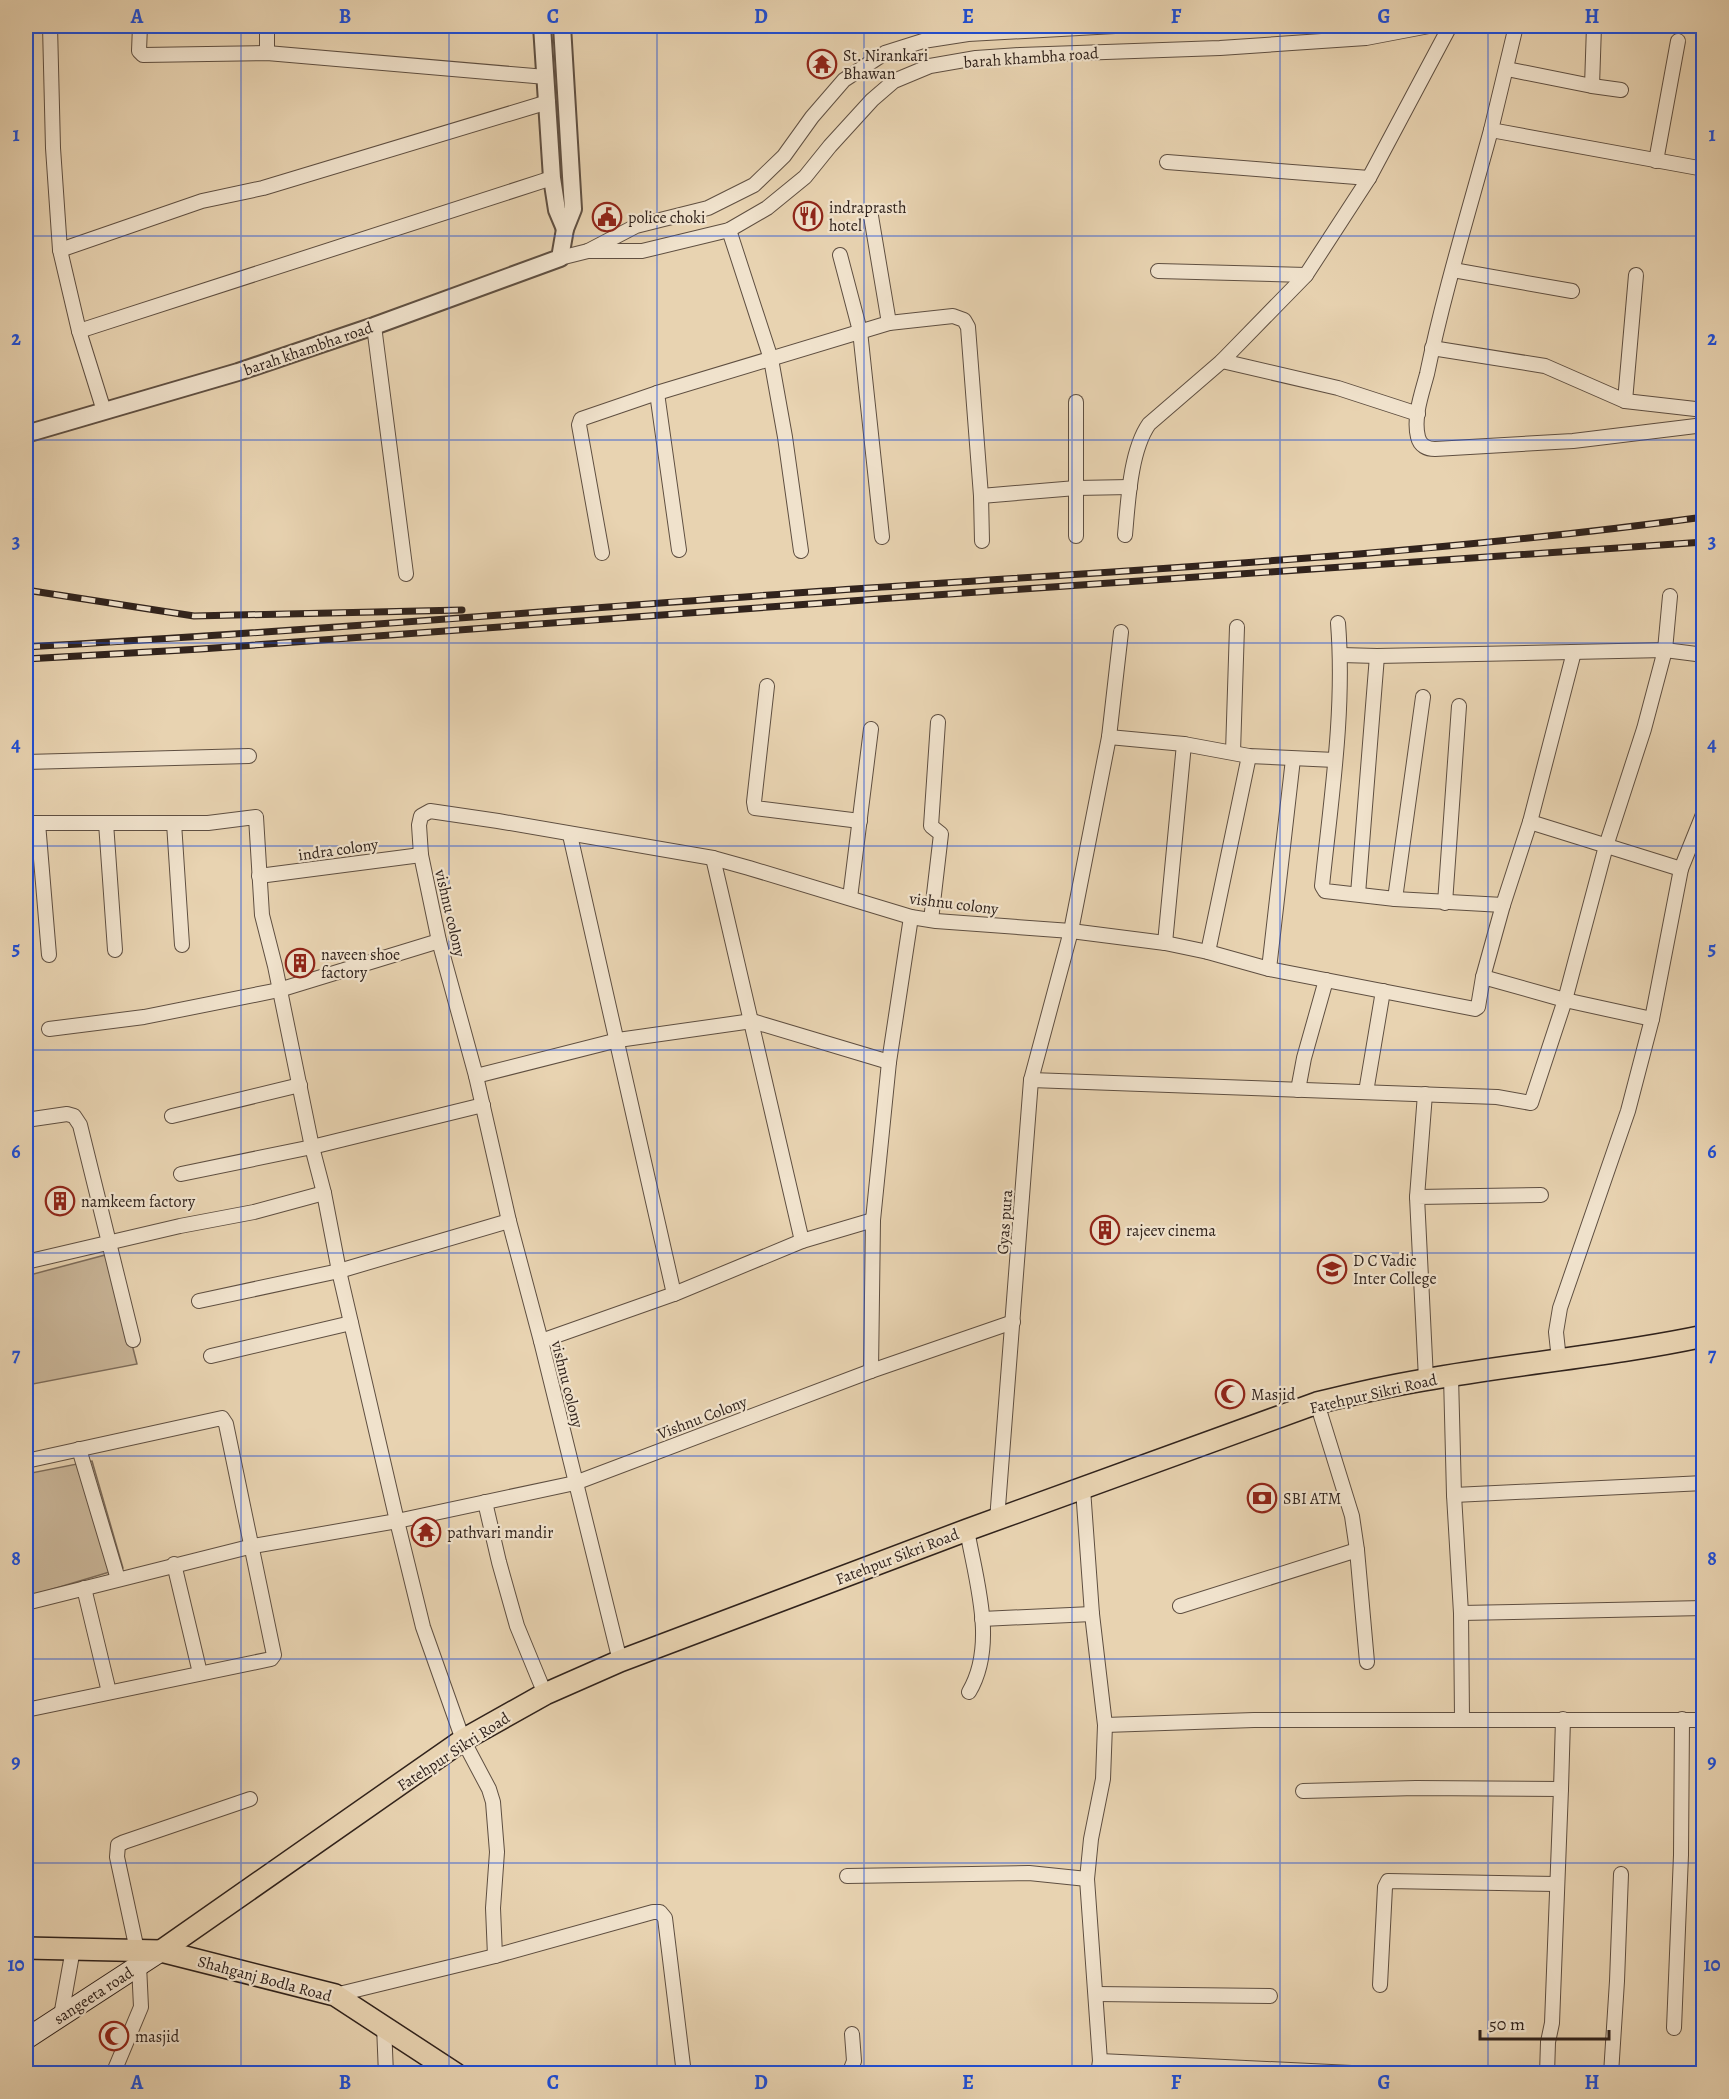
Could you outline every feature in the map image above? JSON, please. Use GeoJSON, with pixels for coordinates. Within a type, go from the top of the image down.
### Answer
{"type":"FeatureCollection","features":[{"type":"Feature","properties":{"kind":"main road","name":"Fatehpur Sikri Road"},"geometry":{"type":"LineString","coordinates":[[161,1951],[463,1740],[545,1694],[620,1661],[967,1530],[1317,1403],[1367,1390],[1426,1379],[1660,1345],[1704,1336]]}},
{"type":"Feature","properties":{"kind":"main road","name":"Shahganj Bodla Road"},"geometry":{"type":"LineString","coordinates":[[26,1948],[73,1949],[138,1958],[161,1951],[335,1995],[456,2073]]}},
{"type":"Feature","properties":{"kind":"main road","name":"sangeeta road"},"geometry":{"type":"LineString","coordinates":[[26,2039],[61,2016],[138,1958]]}},
{"type":"Feature","properties":{"kind":"street"},"geometry":{"type":"LineString","coordinates":[[50,26],[53,148],[60,250],[79,331],[104,411]]}},
{"type":"Feature","properties":{"kind":"street"},"geometry":{"type":"LineString","coordinates":[[140,26],[139,51],[143,55],[267,53],[546,77]]}},
{"type":"Feature","properties":{"kind":"street"},"geometry":{"type":"LineString","coordinates":[[267,26],[267,53]]}},
{"type":"Feature","properties":{"kind":"street"},"geometry":{"type":"LineString","coordinates":[[542,26],[552,178],[557,210],[565,229]]}},
{"type":"Feature","properties":{"kind":"street"},"geometry":{"type":"LineString","coordinates":[[560,258],[565,229],[573,209],[562,26]]}},
{"type":"Feature","properties":{"kind":"street","name":"barah khambha road"},"geometry":{"type":"LineString","coordinates":[[26,434],[238,372],[375,326],[560,258],[588,251],[636,226],[708,208],[754,185],[784,156],[812,117],[844,80],[885,53],[923,41],[1002,28],[1115,26]]}},
{"type":"Feature","properties":{"kind":"street","name":"barah khambha road"},"geometry":{"type":"LineString","coordinates":[[588,251],[642,251],[729,230],[767,208],[805,177],[864,108],[894,81],[930,66],[976,58],[1020,55],[1220,48],[1366,38],[1429,26]]}},
{"type":"Feature","properties":{"kind":"street"},"geometry":{"type":"LineString","coordinates":[[1125,536],[1130,487],[1144,432],[1158,416],[1222,361],[1306,275],[1370,178],[1450,26]]}},
{"type":"Feature","properties":{"kind":"street"},"geometry":{"type":"LineString","coordinates":[[1516,26],[1507,69],[1432,348],[1418,414],[1418,437],[1421,444],[1430,449],[1573,441],[1704,425]]}},
{"type":"Feature","properties":{"kind":"street"},"geometry":{"type":"LineString","coordinates":[[1592,86],[1594,26]]}},
{"type":"Feature","properties":{"kind":"street"},"geometry":{"type":"LineString","coordinates":[[1656,161],[1678,41]]}},
{"type":"Feature","properties":{"kind":"street"},"geometry":{"type":"LineString","coordinates":[[1507,69],[1622,90]]}},
{"type":"Feature","properties":{"kind":"street"},"geometry":{"type":"LineString","coordinates":[[60,250],[202,201],[263,188],[548,102]]}},
{"type":"Feature","properties":{"kind":"street"},"geometry":{"type":"LineString","coordinates":[[1491,130],[1704,169]]}},
{"type":"Feature","properties":{"kind":"street"},"geometry":{"type":"LineString","coordinates":[[1167,162],[1370,178]]}},
{"type":"Feature","properties":{"kind":"street"},"geometry":{"type":"LineString","coordinates":[[79,331],[552,178]]}},
{"type":"Feature","properties":{"kind":"street"},"geometry":{"type":"LineString","coordinates":[[871,216],[890,323]]}},
{"type":"Feature","properties":{"kind":"street"},"geometry":{"type":"LineString","coordinates":[[729,230],[771,359],[801,551]]}},
{"type":"Feature","properties":{"kind":"street"},"geometry":{"type":"LineString","coordinates":[[840,255],[860,331],[882,537]]}},
{"type":"Feature","properties":{"kind":"street"},"geometry":{"type":"LineString","coordinates":[[1453,270],[1572,291]]}},
{"type":"Feature","properties":{"kind":"street"},"geometry":{"type":"LineString","coordinates":[[1158,271],[1306,275]]}},
{"type":"Feature","properties":{"kind":"street"},"geometry":{"type":"LineString","coordinates":[[1625,401],[1636,275]]}},
{"type":"Feature","properties":{"kind":"street"},"geometry":{"type":"LineString","coordinates":[[602,553],[579,425],[581,419],[657,393],[860,331],[890,323],[953,316],[964,320],[968,327],[981,496],[982,541]]}},
{"type":"Feature","properties":{"kind":"street"},"geometry":{"type":"LineString","coordinates":[[375,326],[406,574]]}},
{"type":"Feature","properties":{"kind":"street"},"geometry":{"type":"LineString","coordinates":[[1432,348],[1545,366],[1625,401],[1704,410]]}},
{"type":"Feature","properties":{"kind":"street"},"geometry":{"type":"LineString","coordinates":[[1222,361],[1338,388],[1418,414]]}},
{"type":"Feature","properties":{"kind":"street"},"geometry":{"type":"LineString","coordinates":[[657,393],[679,550]]}},
{"type":"Feature","properties":{"kind":"street"},"geometry":{"type":"LineString","coordinates":[[1076,402],[1076,536]]}},
{"type":"Feature","properties":{"kind":"street"},"geometry":{"type":"LineString","coordinates":[[981,496],[1076,488],[1130,487]]}},
{"type":"Feature","properties":{"kind":"street"},"geometry":{"type":"LineString","coordinates":[[1031,1080],[1497,1096],[1531,1103],[1565,1000],[1606,846],[1644,729],[1665,650],[1670,596]]}},
{"type":"Feature","properties":{"kind":"street"},"geometry":{"type":"LineString","coordinates":[[1338,623],[1341,655],[1335,760],[1322,886],[1325,891],[1395,899],[1503,905]]}},
{"type":"Feature","properties":{"kind":"street"},"geometry":{"type":"LineString","coordinates":[[1233,752],[1237,627]]}},
{"type":"Feature","properties":{"kind":"street","name":"Gyas pura"},"geometry":{"type":"LineString","coordinates":[[997,1520],[1031,1080],[1071,931],[1109,737],[1120,632]]}},
{"type":"Feature","properties":{"kind":"street"},"geometry":{"type":"LineString","coordinates":[[1341,655],[1665,650],[1704,655]]}},
{"type":"Feature","properties":{"kind":"street"},"geometry":{"type":"LineString","coordinates":[[1574,652],[1530,822],[1483,977],[1565,1000],[1652,1019]]}},
{"type":"Feature","properties":{"kind":"street"},"geometry":{"type":"LineString","coordinates":[[1358,894],[1377,656]]}},
{"type":"Feature","properties":{"kind":"street"},"geometry":{"type":"LineString","coordinates":[[767,686],[755,808],[860,821]]}},
{"type":"Feature","properties":{"kind":"street"},"geometry":{"type":"LineString","coordinates":[[1395,899],[1423,697]]}},
{"type":"Feature","properties":{"kind":"street"},"geometry":{"type":"LineString","coordinates":[[1445,903],[1459,706]]}},
{"type":"Feature","properties":{"kind":"street"},"geometry":{"type":"LineString","coordinates":[[931,920],[941,834],[931,826],[938,722]]}},
{"type":"Feature","properties":{"kind":"street"},"geometry":{"type":"LineString","coordinates":[[850,898],[871,729]]}},
{"type":"Feature","properties":{"kind":"street"},"geometry":{"type":"LineString","coordinates":[[1109,737],[1184,744],[1249,756],[1335,760]]}},
{"type":"Feature","properties":{"kind":"street"},"geometry":{"type":"LineString","coordinates":[[1165,943],[1184,744]]}},
{"type":"Feature","properties":{"kind":"street"},"geometry":{"type":"LineString","coordinates":[[26,762],[249,756]]}},
{"type":"Feature","properties":{"kind":"street"},"geometry":{"type":"LineString","coordinates":[[1208,952],[1249,756]]}},
{"type":"Feature","properties":{"kind":"street"},"geometry":{"type":"LineString","coordinates":[[1269,969],[1293,759]]}},
{"type":"Feature","properties":{"kind":"street","name":"vishnu colony"},"geometry":{"type":"LineString","coordinates":[[620,1661],[509,1221],[476,1076],[440,941],[421,855],[419,822],[421,816],[430,811],[713,858],[911,917],[1071,931],[1165,943],[1269,969],[1475,1009],[1478,1007],[1483,977]]}},
{"type":"Feature","properties":{"kind":"street"},"geometry":{"type":"LineString","coordinates":[[1559,1360],[1556,1332],[1560,1308],[1628,1111],[1652,1019],[1681,869],[1704,812]]}},
{"type":"Feature","properties":{"kind":"street"},"geometry":{"type":"LineString","coordinates":[[49,955],[32,823],[208,823],[256,817],[262,915],[312,1147],[324,1192],[339,1272],[397,1521],[423,1627],[463,1740],[489,1789],[493,1802],[497,1852],[494,1908],[495,1956]]}},
{"type":"Feature","properties":{"kind":"street"},"geometry":{"type":"LineString","coordinates":[[1530,822],[1681,869]]}},
{"type":"Feature","properties":{"kind":"street"},"geometry":{"type":"LineString","coordinates":[[106,823],[115,950]]}},
{"type":"Feature","properties":{"kind":"street"},"geometry":{"type":"LineString","coordinates":[[174,823],[182,945]]}},
{"type":"Feature","properties":{"kind":"street"},"geometry":{"type":"LineString","coordinates":[[570,835],[674,1294]]}},
{"type":"Feature","properties":{"kind":"street","name":"indra colony"},"geometry":{"type":"LineString","coordinates":[[259,876],[421,855]]}},
{"type":"Feature","properties":{"kind":"street"},"geometry":{"type":"LineString","coordinates":[[713,858],[753,1021],[802,1241]]}},
{"type":"Feature","properties":{"kind":"street"},"geometry":{"type":"LineString","coordinates":[[871,1371],[873,1220],[889,1062],[911,917]]}},
{"type":"Feature","properties":{"kind":"street"},"geometry":{"type":"LineString","coordinates":[[49,1029],[144,1017],[279,990],[440,941]]}},
{"type":"Feature","properties":{"kind":"street"},"geometry":{"type":"LineString","coordinates":[[1298,1090],[1304,1058],[1326,980]]}},
{"type":"Feature","properties":{"kind":"street"},"geometry":{"type":"LineString","coordinates":[[1366,1092],[1383,991]]}},
{"type":"Feature","properties":{"kind":"street"},"geometry":{"type":"LineString","coordinates":[[476,1076],[618,1040],[753,1021],[889,1062]]}},
{"type":"Feature","properties":{"kind":"street"},"geometry":{"type":"LineString","coordinates":[[172,1116],[300,1085]]}},
{"type":"Feature","properties":{"kind":"street"},"geometry":{"type":"LineString","coordinates":[[1425,1094],[1417,1197],[1426,1379]]}},
{"type":"Feature","properties":{"kind":"street"},"geometry":{"type":"LineString","coordinates":[[181,1174],[312,1147],[483,1105]]}},
{"type":"Feature","properties":{"kind":"street"},"geometry":{"type":"LineString","coordinates":[[26,1120],[67,1114],[74,1116],[80,1125],[133,1340]]}},
{"type":"Feature","properties":{"kind":"street"},"geometry":{"type":"LineString","coordinates":[[26,1262],[254,1212],[324,1192]]}},
{"type":"Feature","properties":{"kind":"street"},"geometry":{"type":"LineString","coordinates":[[1417,1197],[1541,1195]]}},
{"type":"Feature","properties":{"kind":"street"},"geometry":{"type":"LineString","coordinates":[[541,1341],[674,1294],[802,1241],[873,1220]]}},
{"type":"Feature","properties":{"kind":"street"},"geometry":{"type":"LineString","coordinates":[[199,1301],[339,1272],[509,1221]]}},
{"type":"Feature","properties":{"kind":"street","name":"Vishnu Colony"},"geometry":{"type":"LineString","coordinates":[[26,1603],[252,1546],[397,1521],[575,1483],[871,1371],[1013,1322]]}},
{"type":"Feature","properties":{"kind":"street"},"geometry":{"type":"LineString","coordinates":[[211,1356],[351,1323]]}},
{"type":"Feature","properties":{"kind":"street"},"geometry":{"type":"LineString","coordinates":[[1451,1376],[1454,1496],[1461,1613],[1462,1718]]}},
{"type":"Feature","properties":{"kind":"street"},"geometry":{"type":"LineString","coordinates":[[1317,1403],[1352,1516],[1367,1662]]}},
{"type":"Feature","properties":{"kind":"street"},"geometry":{"type":"LineString","coordinates":[[26,1461],[222,1418],[226,1424],[252,1546],[273,1658],[26,1710]]}},
{"type":"Feature","properties":{"kind":"street"},"geometry":{"type":"LineString","coordinates":[[79,1449],[118,1580]]}},
{"type":"Feature","properties":{"kind":"street"},"geometry":{"type":"LineString","coordinates":[[1454,1496],[1704,1483]]}},
{"type":"Feature","properties":{"kind":"street"},"geometry":{"type":"LineString","coordinates":[[1083,1488],[1092,1614],[1105,1725],[1103,1779],[1091,1839],[1087,1879],[1099,2067],[1372,2073]]}},
{"type":"Feature","properties":{"kind":"street"},"geometry":{"type":"LineString","coordinates":[[485,1502],[517,1626],[545,1694]]}},
{"type":"Feature","properties":{"kind":"street"},"geometry":{"type":"LineString","coordinates":[[967,1530],[982,1619],[981,1667],[969,1692]]}},
{"type":"Feature","properties":{"kind":"street"},"geometry":{"type":"LineString","coordinates":[[1180,1606],[1357,1550]]}},
{"type":"Feature","properties":{"kind":"street"},"geometry":{"type":"LineString","coordinates":[[174,1564],[201,1673]]}},
{"type":"Feature","properties":{"kind":"street"},"geometry":{"type":"LineString","coordinates":[[84,1588],[109,1692]]}},
{"type":"Feature","properties":{"kind":"street"},"geometry":{"type":"LineString","coordinates":[[1461,1613],[1703,1608],[1704,1637]]}},
{"type":"Feature","properties":{"kind":"street"},"geometry":{"type":"LineString","coordinates":[[982,1619],[1092,1614]]}},
{"type":"Feature","properties":{"kind":"street"},"geometry":{"type":"LineString","coordinates":[[1105,1725],[1254,1719],[1704,1720]]}},
{"type":"Feature","properties":{"kind":"street"},"geometry":{"type":"LineString","coordinates":[[1547,2073],[1548,2042],[1552,2023],[1563,1719]]}},
{"type":"Feature","properties":{"kind":"street"},"geometry":{"type":"LineString","coordinates":[[1674,2028],[1681,1855],[1682,1719]]}},
{"type":"Feature","properties":{"kind":"street"},"geometry":{"type":"LineString","coordinates":[[1304,1791],[1416,1788],[1561,1789]]}},
{"type":"Feature","properties":{"kind":"street"},"geometry":{"type":"LineString","coordinates":[[114,2073],[141,2007],[138,1958],[117,1857],[118,1845],[250,1799]]}},
{"type":"Feature","properties":{"kind":"street"},"geometry":{"type":"LineString","coordinates":[[848,1876],[1029,1873],[1087,1879]]}},
{"type":"Feature","properties":{"kind":"street"},"geometry":{"type":"LineString","coordinates":[[1611,2073],[1621,1874]]}},
{"type":"Feature","properties":{"kind":"street"},"geometry":{"type":"LineString","coordinates":[[1380,1984],[1385,1887],[1388,1881],[1557,1884]]}},
{"type":"Feature","properties":{"kind":"street"},"geometry":{"type":"LineString","coordinates":[[335,1995],[495,1956],[653,1912],[660,1912],[665,1918],[684,2073]]}},
{"type":"Feature","properties":{"kind":"street"},"geometry":{"type":"LineString","coordinates":[[61,2016],[73,1949]]}},
{"type":"Feature","properties":{"kind":"street"},"geometry":{"type":"LineString","coordinates":[[1096,1994],[1270,1996]]}},
{"type":"Feature","properties":{"kind":"street"},"geometry":{"type":"LineString","coordinates":[[384,2026],[386,2073]]}},
{"type":"Feature","properties":{"kind":"street"},"geometry":{"type":"LineString","coordinates":[[849,2073],[854,2061],[852,2034]]}},
{"type":"Feature","properties":{"kind":"shaded area"},"geometry":{"type":"Polygon","coordinates":[[[109,1254],[137,1364],[33,1384],[26,1356],[26,1276],[109,1254]]]}},
{"type":"Feature","properties":{"kind":"shaded area"},"geometry":{"type":"Polygon","coordinates":[[[92,1461],[123,1568],[26,1597],[26,1474],[92,1461]]]}},
{"type":"Feature","properties":{"kind":"railway"},"geometry":{"type":"LineString","coordinates":[[26,647],[1287,560],[1496,541],[1704,517]]}},
{"type":"Feature","properties":{"kind":"railway"},"geometry":{"type":"LineString","coordinates":[[26,659],[201,649],[892,598],[1704,542]]}},
{"type":"Feature","properties":{"kind":"railway"},"geometry":{"type":"LineString","coordinates":[[26,590],[194,616],[462,610]]}},
{"type":"Feature","properties":{"kind":"place","name":"St. Nirankari Bhawan"},"geometry":{"type":"Point","coordinates":[822,64]}},
{"type":"Feature","properties":{"kind":"place","name":"indraprasth hotel"},"geometry":{"type":"Point","coordinates":[808,216]}},
{"type":"Feature","properties":{"kind":"place","name":"police choki"},"geometry":{"type":"Point","coordinates":[607,217]}},
{"type":"Feature","properties":{"kind":"place","name":"naveen shoe factory"},"geometry":{"type":"Point","coordinates":[300,963]}},
{"type":"Feature","properties":{"kind":"place","name":"namkeem factory"},"geometry":{"type":"Point","coordinates":[60,1201]}},
{"type":"Feature","properties":{"kind":"place","name":"rajeev cinema"},"geometry":{"type":"Point","coordinates":[1105,1230]}},
{"type":"Feature","properties":{"kind":"place","name":"D C Vadic Inter College"},"geometry":{"type":"Point","coordinates":[1332,1269]}},
{"type":"Feature","properties":{"kind":"place","name":"Masjid"},"geometry":{"type":"Point","coordinates":[1230,1394]}},
{"type":"Feature","properties":{"kind":"place","name":"SBI ATM"},"geometry":{"type":"Point","coordinates":[1262,1498]}},
{"type":"Feature","properties":{"kind":"place","name":"pathvari mandir"},"geometry":{"type":"Point","coordinates":[426,1532]}},
{"type":"Feature","properties":{"kind":"place","name":"masjid"},"geometry":{"type":"Point","coordinates":[114,2036]}}]}
